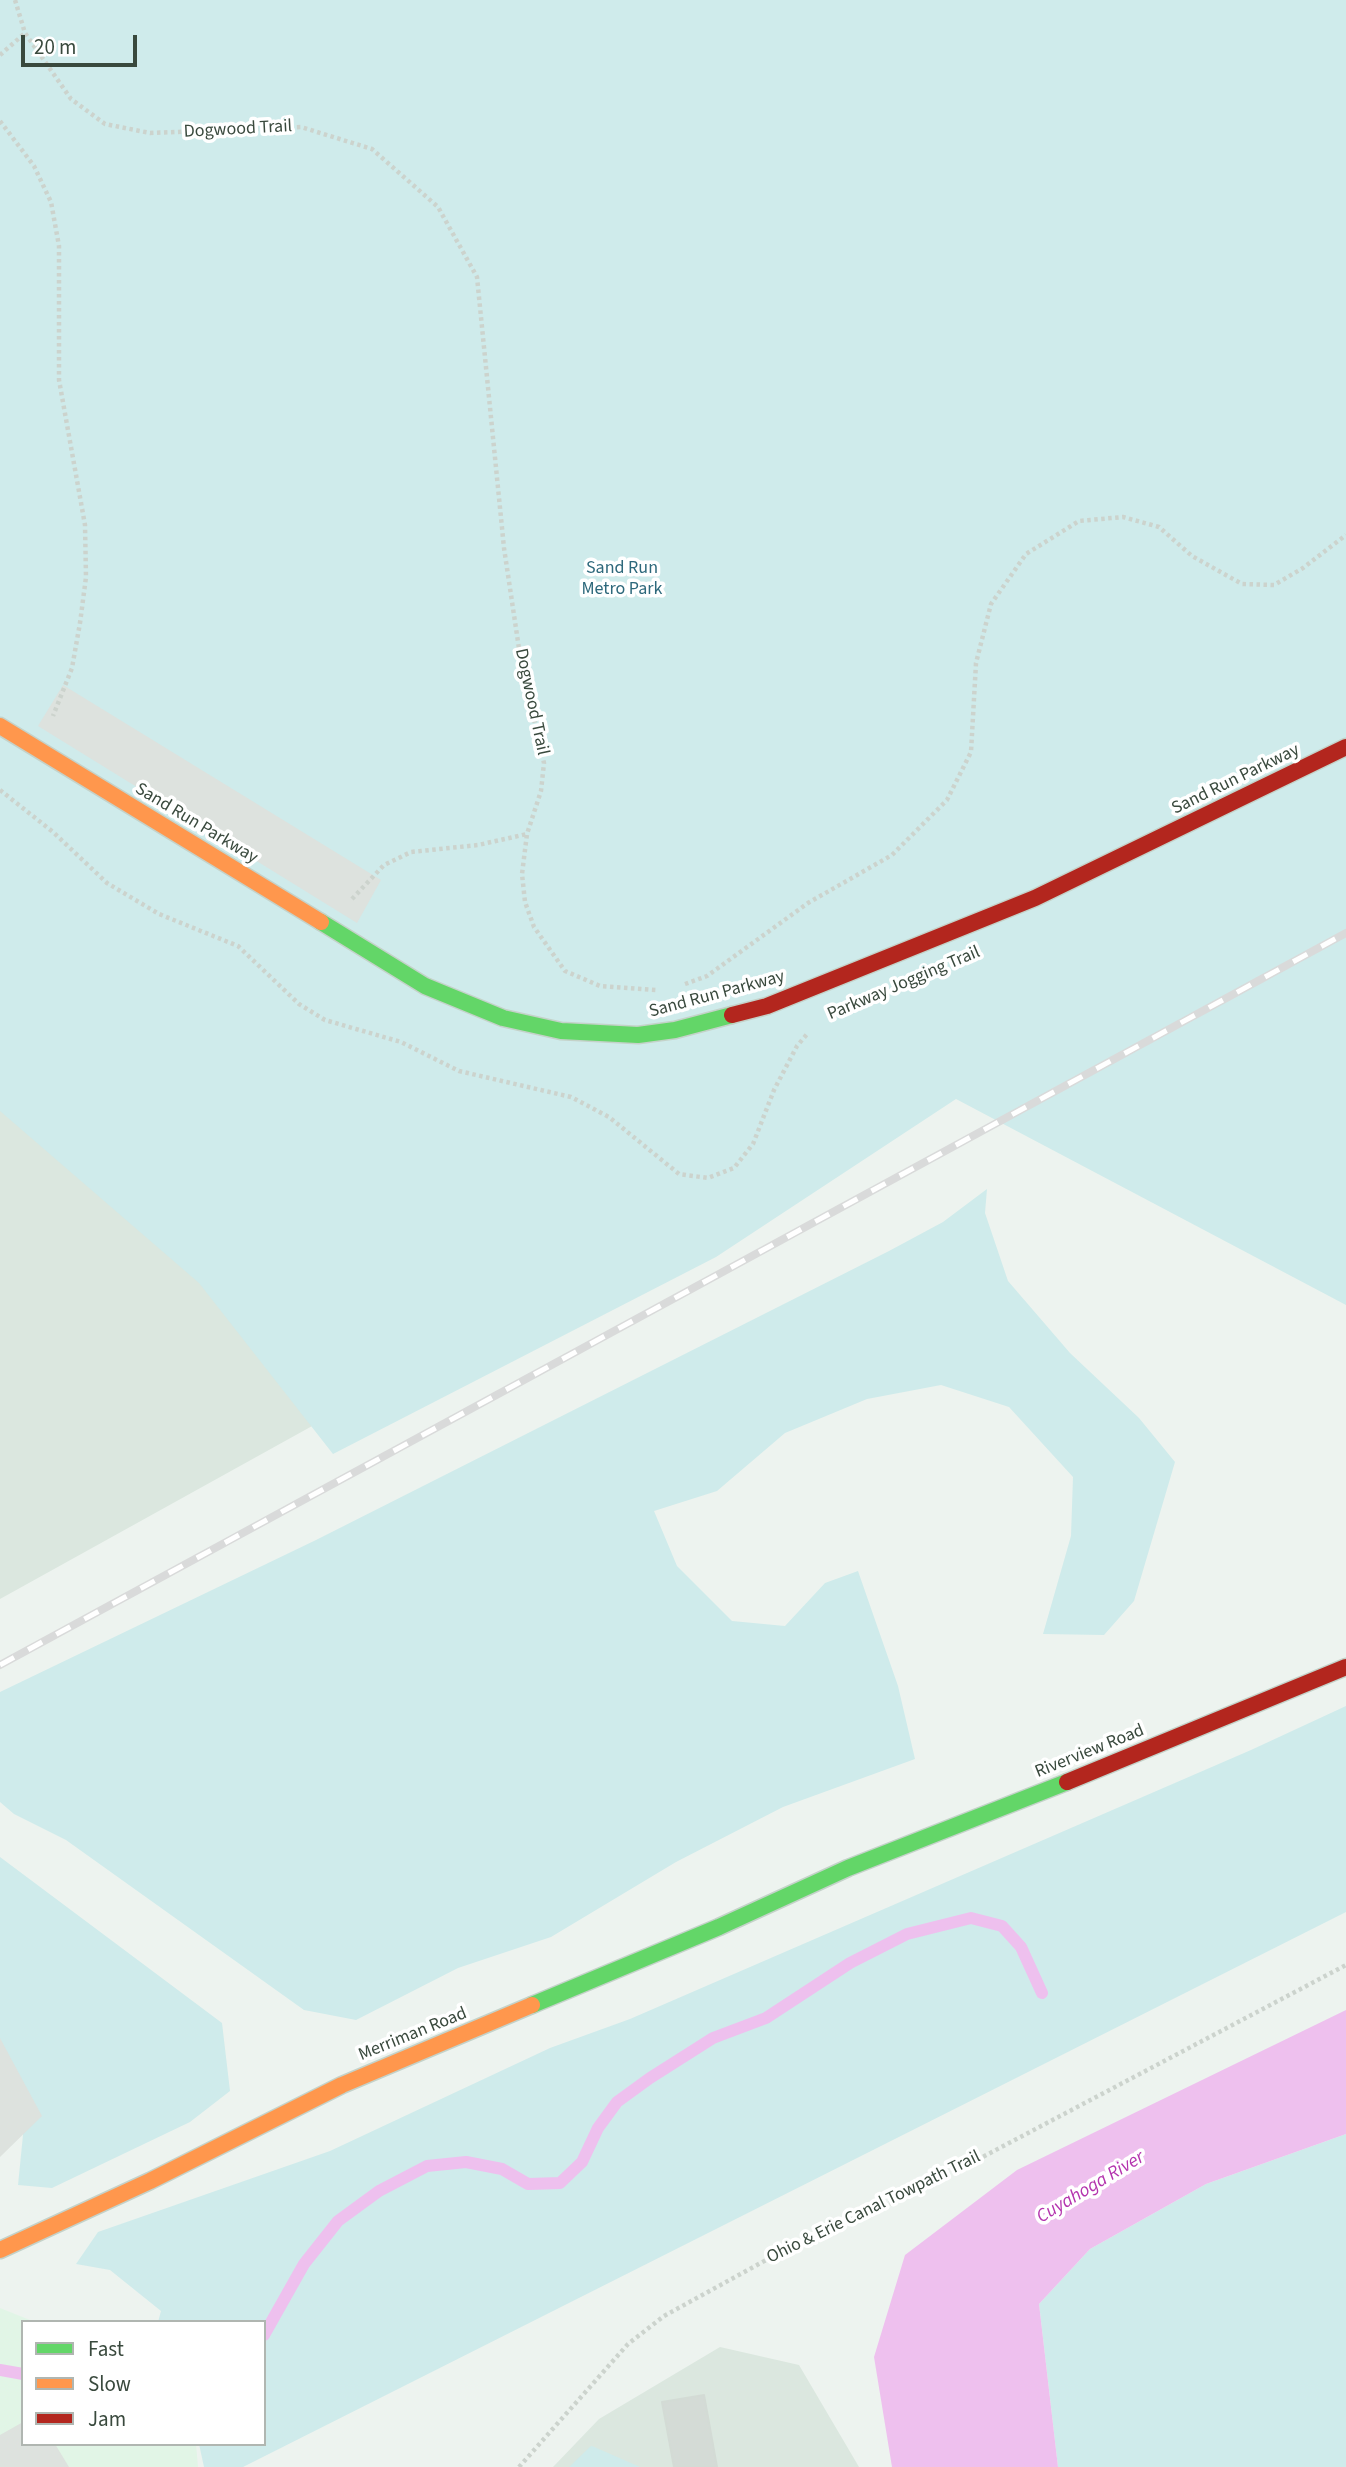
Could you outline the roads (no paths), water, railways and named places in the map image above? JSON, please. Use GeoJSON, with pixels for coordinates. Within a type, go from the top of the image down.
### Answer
{"type":"FeatureCollection","features":[{"type":"Feature","properties":{"kind":"street","name":"Sand Run Parkway"},"geometry":{"type":"LineString","coordinates":[[0,726],[425,986],[503,1018],[586,1034],[638,1035],[675,1030],[767,1006],[1035,898],[1346,747]]}},
{"type":"Feature","properties":{"kind":"street","name":"Riverview Road"},"geometry":{"type":"LineString","coordinates":[[848,1868],[1136,1755],[1346,1667]]}},
{"type":"Feature","properties":{"kind":"street","name":"Merriman Road"},"geometry":{"type":"LineString","coordinates":[[0,2250],[150,2181],[342,2085],[719,1927],[848,1868]]}},
{"type":"Feature","properties":{"kind":"water","name":"Cuyahoga River"},"geometry":{"type":"Polygon","coordinates":[[[1346,2010],[1346,2134],[1206,2184],[1090,2249],[1039,2304],[1058,2467],[892,2467],[874,2357],[905,2255],[1017,2170],[1346,2010]]]}},
{"type":"Feature","properties":{"kind":"waterway"},"geometry":{"type":"LineString","coordinates":[[266,2331],[304,2264],[338,2221],[379,2191],[427,2166],[466,2162],[502,2169],[528,2184],[560,2183],[582,2162],[598,2128],[617,2102],[650,2078],[713,2038],[766,2018],[850,1963],[907,1934],[971,1918],[1002,1926],[1021,1947],[1042,1993]]}},
{"type":"Feature","properties":{"kind":"waterway"},"geometry":{"type":"LineString","coordinates":[[0,2370],[21,2374]]}},
{"type":"Feature","properties":{"kind":"railway"},"geometry":{"type":"LineString","coordinates":[[0,1665],[1346,933]]}},
{"type":"Feature","properties":{"kind":"park label","name":"Sand Run Metro Park"},"geometry":{"type":"Point","coordinates":[622,579]}}]}
